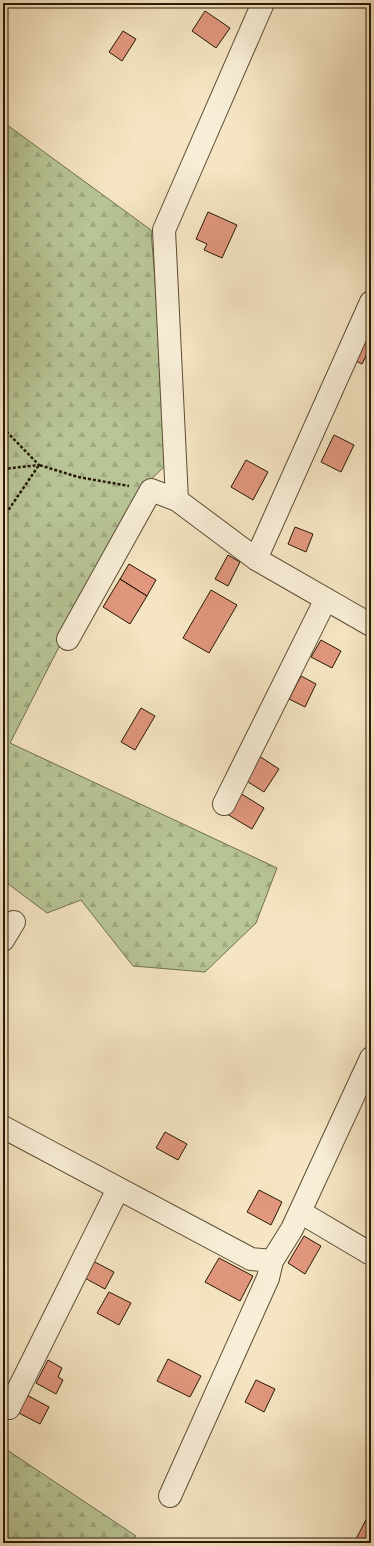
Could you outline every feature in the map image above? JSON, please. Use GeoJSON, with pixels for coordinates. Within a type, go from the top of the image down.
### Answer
{"type":"FeatureCollection","features":[{"type":"Feature","properties":{"kind":"street"},"geometry":{"type":"LineString","coordinates":[[177,500],[164,230],[263,3]]}},
{"type":"Feature","properties":{"kind":"street"},"geometry":{"type":"LineString","coordinates":[[256,559],[371,302]]}},
{"type":"Feature","properties":{"kind":"street"},"geometry":{"type":"LineString","coordinates":[[68,640],[151,490],[177,500],[256,559],[371,625]]}},
{"type":"Feature","properties":{"kind":"street"},"geometry":{"type":"LineString","coordinates":[[224,804],[326,599]]}},
{"type":"Feature","properties":{"kind":"street"},"geometry":{"type":"LineString","coordinates":[[3,940],[14,922]]}},
{"type":"Feature","properties":{"kind":"street"},"geometry":{"type":"LineString","coordinates":[[170,1496],[268,1278],[272,1262],[292,1229],[371,1058]]}},
{"type":"Feature","properties":{"kind":"street"},"geometry":{"type":"LineString","coordinates":[[3,1127],[251,1259],[272,1262]]}},
{"type":"Feature","properties":{"kind":"street"},"geometry":{"type":"LineString","coordinates":[[9,1408],[118,1189]]}},
{"type":"Feature","properties":{"kind":"street"},"geometry":{"type":"LineString","coordinates":[[300,1212],[371,1254]]}},
{"type":"Feature","properties":{"kind":"path"},"geometry":{"type":"LineString","coordinates":[[3,428],[39,465]]}},
{"type":"Feature","properties":{"kind":"path"},"geometry":{"type":"LineString","coordinates":[[3,518],[39,465]]}},
{"type":"Feature","properties":{"kind":"path"},"geometry":{"type":"LineString","coordinates":[[3,469],[39,465],[78,477],[151,490]]}},
{"type":"Feature","properties":{"kind":"green space"},"geometry":{"type":"Polygon","coordinates":[[[3,122],[151,230],[169,462],[138,492],[10,743],[277,868],[256,923],[205,972],[133,966],[81,900],[47,913],[3,880],[3,122]]]}},
{"type":"Feature","properties":{"kind":"green space"},"geometry":{"type":"Polygon","coordinates":[[[3,1445],[7,1450],[136,1536],[129,1543],[3,1543],[3,1445]]]}},
{"type":"Feature","properties":{"kind":"building"},"geometry":{"type":"Polygon","coordinates":[[[205,11],[230,28],[216,48],[192,31],[205,11]]]}},
{"type":"Feature","properties":{"kind":"building"},"geometry":{"type":"Polygon","coordinates":[[[123,31],[136,39],[122,61],[109,52],[123,31]]]}},
{"type":"Feature","properties":{"kind":"building"},"geometry":{"type":"Polygon","coordinates":[[[208,212],[237,225],[222,258],[204,250],[207,244],[196,239],[208,212]]]}},
{"type":"Feature","properties":{"kind":"building"},"geometry":{"type":"Polygon","coordinates":[[[359,334],[371,340],[371,346],[362,364],[348,357],[359,334]]]}},
{"type":"Feature","properties":{"kind":"building"},"geometry":{"type":"Polygon","coordinates":[[[334,435],[354,445],[341,472],[321,462],[334,435]]]}},
{"type":"Feature","properties":{"kind":"building"},"geometry":{"type":"Polygon","coordinates":[[[246,460],[268,472],[253,500],[231,487],[246,460]]]}},
{"type":"Feature","properties":{"kind":"building"},"geometry":{"type":"Polygon","coordinates":[[[295,527],[313,534],[306,552],[288,544],[295,527]]]}},
{"type":"Feature","properties":{"kind":"building"},"geometry":{"type":"Polygon","coordinates":[[[228,555],[240,562],[228,586],[215,579],[228,555]]]}},
{"type":"Feature","properties":{"kind":"building"},"geometry":{"type":"Polygon","coordinates":[[[129,564],[156,580],[147,596],[120,579],[129,564]]]}},
{"type":"Feature","properties":{"kind":"building"},"geometry":{"type":"Polygon","coordinates":[[[120,579],[147,596],[130,624],[103,607],[120,579]]]}},
{"type":"Feature","properties":{"kind":"building"},"geometry":{"type":"Polygon","coordinates":[[[211,590],[237,605],[209,653],[183,638],[211,590]]]}},
{"type":"Feature","properties":{"kind":"building"},"geometry":{"type":"Polygon","coordinates":[[[321,640],[341,651],[332,668],[311,657],[321,640]]]}},
{"type":"Feature","properties":{"kind":"building"},"geometry":{"type":"Polygon","coordinates":[[[301,676],[316,684],[305,707],[289,699],[301,676]]]}},
{"type":"Feature","properties":{"kind":"building"},"geometry":{"type":"Polygon","coordinates":[[[141,708],[155,716],[135,750],[121,742],[141,708]]]}},
{"type":"Feature","properties":{"kind":"building"},"geometry":{"type":"Polygon","coordinates":[[[259,756],[279,769],[264,792],[245,780],[259,756]]]}},
{"type":"Feature","properties":{"kind":"building"},"geometry":{"type":"Polygon","coordinates":[[[240,793],[264,808],[252,829],[227,814],[240,793]]]}},
{"type":"Feature","properties":{"kind":"building"},"geometry":{"type":"Polygon","coordinates":[[[165,1132],[187,1144],[178,1160],[156,1148],[165,1132]]]}},
{"type":"Feature","properties":{"kind":"building"},"geometry":{"type":"Polygon","coordinates":[[[259,1190],[282,1202],[271,1225],[247,1212],[259,1190]]]}},
{"type":"Feature","properties":{"kind":"building"},"geometry":{"type":"Polygon","coordinates":[[[304,1236],[321,1246],[305,1274],[288,1263],[304,1236]]]}},
{"type":"Feature","properties":{"kind":"building"},"geometry":{"type":"Polygon","coordinates":[[[219,1258],[253,1276],[240,1301],[205,1282],[219,1258]]]}},
{"type":"Feature","properties":{"kind":"building"},"geometry":{"type":"Polygon","coordinates":[[[91,1260],[114,1272],[105,1289],[81,1276],[91,1260]]]}},
{"type":"Feature","properties":{"kind":"building"},"geometry":{"type":"Polygon","coordinates":[[[109,1292],[131,1303],[119,1325],[97,1313],[109,1292]]]}},
{"type":"Feature","properties":{"kind":"building"},"geometry":{"type":"Polygon","coordinates":[[[168,1359],[201,1376],[190,1397],[157,1381],[168,1359]]]}},
{"type":"Feature","properties":{"kind":"building"},"geometry":{"type":"Polygon","coordinates":[[[48,1360],[62,1368],[58,1377],[63,1380],[56,1394],[36,1383],[48,1360]]]}},
{"type":"Feature","properties":{"kind":"building"},"geometry":{"type":"Polygon","coordinates":[[[256,1380],[275,1389],[264,1412],[245,1402],[256,1380]]]}},
{"type":"Feature","properties":{"kind":"building"},"geometry":{"type":"Polygon","coordinates":[[[25,1394],[49,1407],[40,1424],[15,1411],[25,1394]]]}},
{"type":"Feature","properties":{"kind":"building"},"geometry":{"type":"Polygon","coordinates":[[[371,1510],[371,1543],[365,1543],[356,1539],[371,1510]]]}}]}
